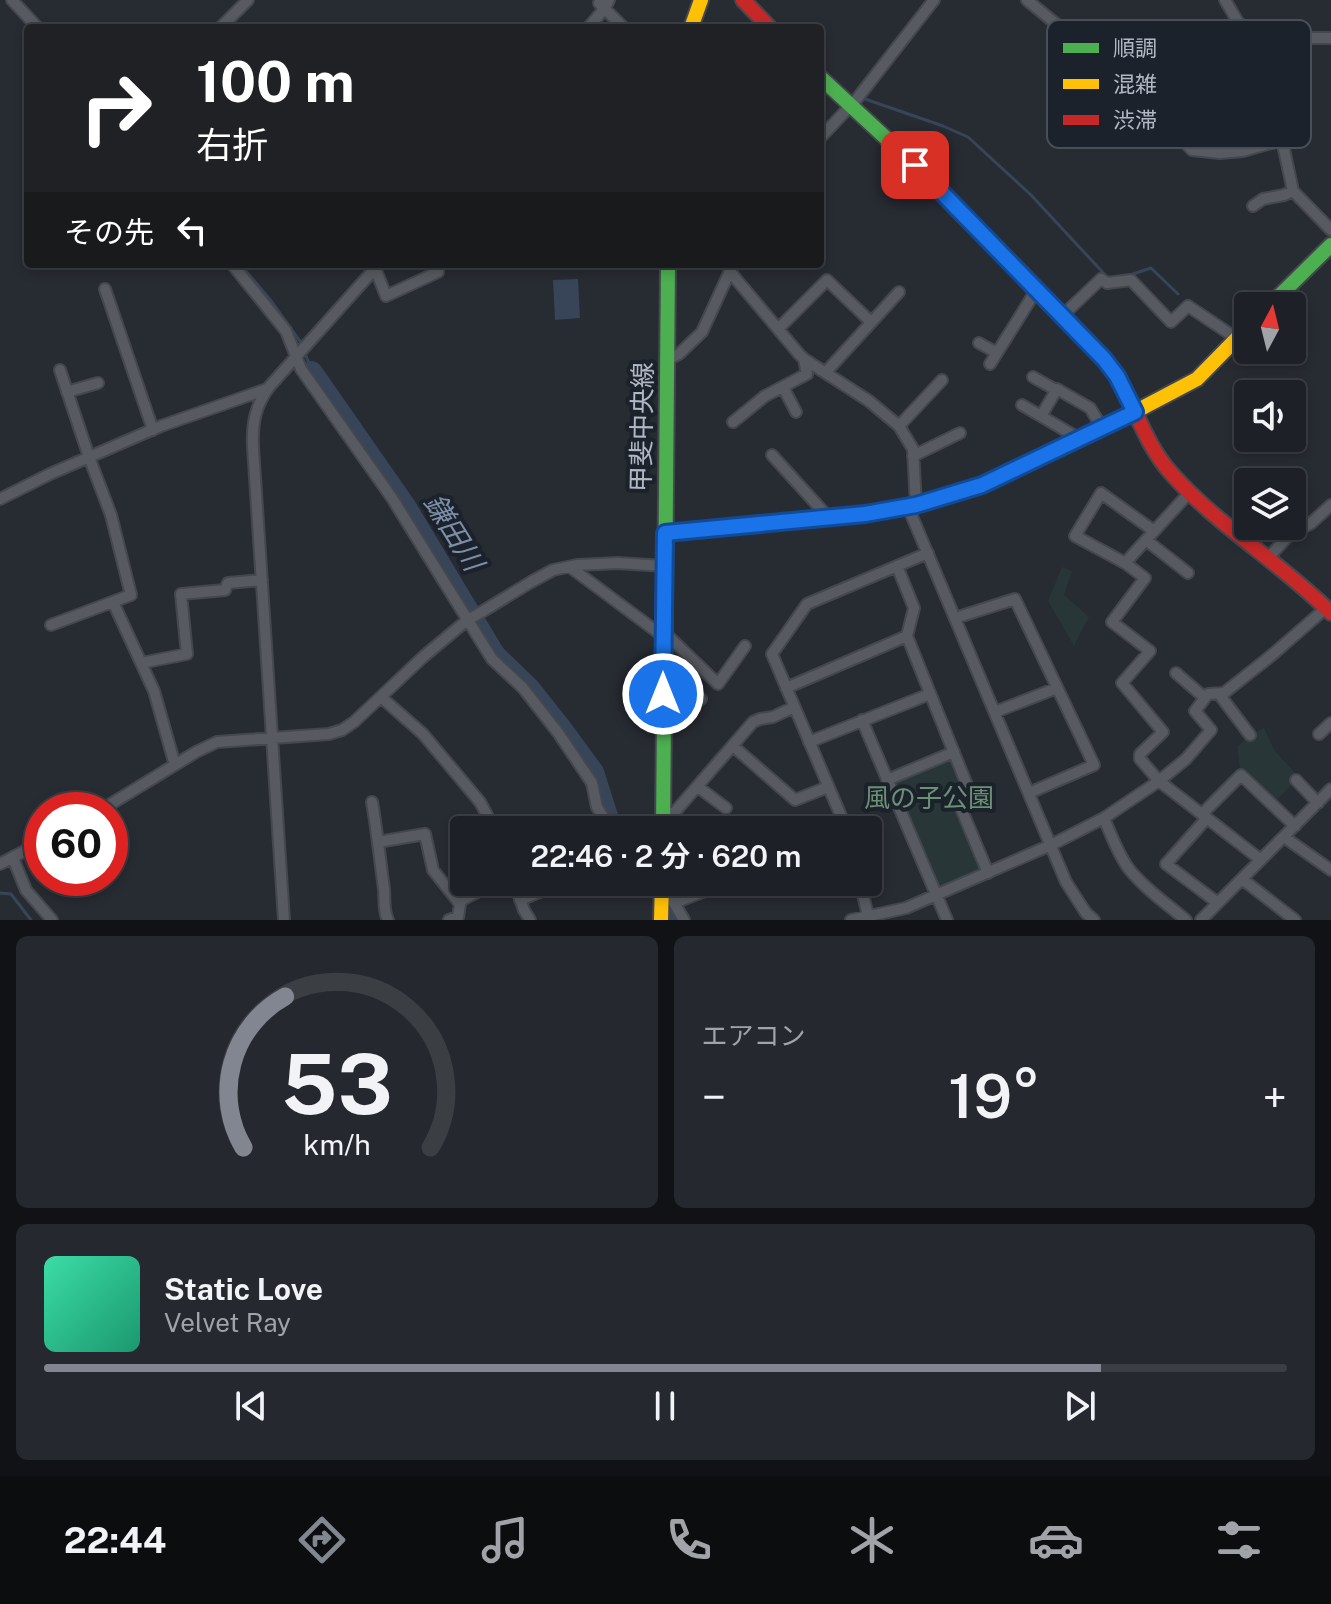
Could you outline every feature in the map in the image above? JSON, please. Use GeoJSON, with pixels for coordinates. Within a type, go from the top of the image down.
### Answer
{"type":"FeatureCollection","features":[{"type":"Feature","properties":{"kind":"street"},"geometry":{"type":"LineString","coordinates":[[12,0],[34,24]]}},
{"type":"Feature","properties":{"kind":"street"},"geometry":{"type":"LineString","coordinates":[[224,24],[248,0]]}},
{"type":"Feature","properties":{"kind":"street"},"geometry":{"type":"LineString","coordinates":[[692,24],[701,0]]}},
{"type":"Feature","properties":{"kind":"street"},"geometry":{"type":"LineString","coordinates":[[824,133],[856,100],[934,0]]}},
{"type":"Feature","properties":{"kind":"street"},"geometry":{"type":"LineString","coordinates":[[1027,0],[1051,20]]}},
{"type":"Feature","properties":{"kind":"street"},"geometry":{"type":"LineString","coordinates":[[745,1],[766,24]]}},
{"type":"Feature","properties":{"kind":"street"},"geometry":{"type":"LineString","coordinates":[[591,24],[604,4],[621,24]]}},
{"type":"Feature","properties":{"kind":"street"},"geometry":{"type":"LineString","coordinates":[[824,81],[915,165],[1112,368],[1152,448],[1189,493],[1311,593],[1328,611],[1224,693],[1208,694],[1195,711],[1211,730],[1186,759],[1104,818],[1051,845],[906,908],[869,919],[851,920]]}},
{"type":"Feature","properties":{"kind":"street"},"geometry":{"type":"LineString","coordinates":[[1190,148],[1220,153],[1254,148]]}},
{"type":"Feature","properties":{"kind":"street"},"geometry":{"type":"LineString","coordinates":[[1284,148],[1293,191],[1331,230]]}},
{"type":"Feature","properties":{"kind":"street"},"geometry":{"type":"LineString","coordinates":[[1253,206],[1263,199],[1293,191]]}},
{"type":"Feature","properties":{"kind":"street"},"geometry":{"type":"LineString","coordinates":[[1283,292],[1331,245]]}},
{"type":"Feature","properties":{"kind":"street"},"geometry":{"type":"LineString","coordinates":[[235,268],[286,331],[301,369],[392,498],[492,659],[523,688],[592,783],[601,816]]}},
{"type":"Feature","properties":{"kind":"street"},"geometry":{"type":"LineString","coordinates":[[284,920],[252,430],[260,400],[267,389],[375,268]]}},
{"type":"Feature","properties":{"kind":"street"},"geometry":{"type":"LineString","coordinates":[[378,268],[386,296],[438,272],[436,268]]}},
{"type":"Feature","properties":{"kind":"street","name":"甲斐中央線"},"geometry":{"type":"LineString","coordinates":[[663,814],[668,268]]}},
{"type":"Feature","properties":{"kind":"street"},"geometry":{"type":"LineString","coordinates":[[667,360],[679,354],[702,332],[730,268]]}},
{"type":"Feature","properties":{"kind":"street"},"geometry":{"type":"LineString","coordinates":[[731,268],[804,359],[869,401],[899,426],[913,449],[916,505],[911,514],[1066,882],[1094,920]]}},
{"type":"Feature","properties":{"kind":"street"},"geometry":{"type":"LineString","coordinates":[[1062,316],[1101,279],[1107,283],[1131,280],[1171,322],[1188,306],[1234,337]]}},
{"type":"Feature","properties":{"kind":"street"},"geometry":{"type":"LineString","coordinates":[[779,328],[827,280],[871,322]]}},
{"type":"Feature","properties":{"kind":"street"},"geometry":{"type":"LineString","coordinates":[[105,289],[153,430]]}},
{"type":"Feature","properties":{"kind":"street"},"geometry":{"type":"LineString","coordinates":[[990,364],[1037,289]]}},
{"type":"Feature","properties":{"kind":"street"},"geometry":{"type":"LineString","coordinates":[[826,372],[899,292]]}},
{"type":"Feature","properties":{"kind":"street"},"geometry":{"type":"LineString","coordinates":[[665,533],[865,514],[916,505],[982,485],[1103,429],[1197,379],[1234,340]]}},
{"type":"Feature","properties":{"kind":"street"},"geometry":{"type":"LineString","coordinates":[[979,343],[997,353]]}},
{"type":"Feature","properties":{"kind":"street"},"geometry":{"type":"LineString","coordinates":[[733,422],[765,396],[807,374],[804,359]]}},
{"type":"Feature","properties":{"kind":"street"},"geometry":{"type":"LineString","coordinates":[[51,625],[131,595],[111,515],[60,370]]}},
{"type":"Feature","properties":{"kind":"street"},"geometry":{"type":"LineString","coordinates":[[1033,377],[1090,408],[1103,429]]}},
{"type":"Feature","properties":{"kind":"street"},"geometry":{"type":"LineString","coordinates":[[899,426],[942,380]]}},
{"type":"Feature","properties":{"kind":"street"},"geometry":{"type":"LineString","coordinates":[[67,392],[98,383]]}},
{"type":"Feature","properties":{"kind":"street"},"geometry":{"type":"LineString","coordinates":[[783,387],[796,412]]}},
{"type":"Feature","properties":{"kind":"street"},"geometry":{"type":"LineString","coordinates":[[0,499],[153,430],[267,389]]}},
{"type":"Feature","properties":{"kind":"street"},"geometry":{"type":"LineString","coordinates":[[1041,416],[1056,390]]}},
{"type":"Feature","properties":{"kind":"street"},"geometry":{"type":"LineString","coordinates":[[1022,405],[1080,439]]}},
{"type":"Feature","properties":{"kind":"street"},"geometry":{"type":"LineString","coordinates":[[913,456],[960,433]]}},
{"type":"Feature","properties":{"kind":"street"},"geometry":{"type":"LineString","coordinates":[[772,455],[829,518]]}},
{"type":"Feature","properties":{"kind":"street"},"geometry":{"type":"LineString","coordinates":[[1188,573],[1101,493],[1075,536],[1125,563],[1145,578],[1112,622],[1150,651],[1122,683],[1163,732],[1140,754],[1140,759],[1159,781],[1261,860]]}},
{"type":"Feature","properties":{"kind":"street"},"geometry":{"type":"LineString","coordinates":[[1125,563],[1189,493]]}},
{"type":"Feature","properties":{"kind":"street"},"geometry":{"type":"LineString","coordinates":[[1268,558],[1291,533],[1310,524],[1331,505]]}},
{"type":"Feature","properties":{"kind":"street"},"geometry":{"type":"LineString","coordinates":[[841,816],[772,654],[807,604],[928,553]]}},
{"type":"Feature","properties":{"kind":"street"},"geometry":{"type":"LineString","coordinates":[[128,794],[217,742],[329,734],[342,730],[468,620],[553,570],[618,563],[664,566]]}},
{"type":"Feature","properties":{"kind":"street"},"geometry":{"type":"LineString","coordinates":[[897,566],[914,608],[907,636],[971,795],[958,801],[988,873]]}},
{"type":"Feature","properties":{"kind":"street"},"geometry":{"type":"LineString","coordinates":[[570,567],[664,634],[718,684],[745,646]]}},
{"type":"Feature","properties":{"kind":"street"},"geometry":{"type":"LineString","coordinates":[[141,663],[187,654],[181,594],[225,590],[228,583],[262,580]]}},
{"type":"Feature","properties":{"kind":"street"},"geometry":{"type":"LineString","coordinates":[[955,618],[1015,599],[1094,765],[1029,793]]}},
{"type":"Feature","properties":{"kind":"street"},"geometry":{"type":"LineString","coordinates":[[113,602],[154,691],[175,765]]}},
{"type":"Feature","properties":{"kind":"street"},"geometry":{"type":"LineString","coordinates":[[786,688],[907,636]]}},
{"type":"Feature","properties":{"kind":"street"},"geometry":{"type":"LineString","coordinates":[[1176,673],[1205,698]]}},
{"type":"Feature","properties":{"kind":"street"},"geometry":{"type":"LineString","coordinates":[[995,712],[1057,688]]}},
{"type":"Feature","properties":{"kind":"street"},"geometry":{"type":"LineString","coordinates":[[1224,693],[1222,698],[1250,735]]}},
{"type":"Feature","properties":{"kind":"street"},"geometry":{"type":"LineString","coordinates":[[809,742],[930,694]]}},
{"type":"Feature","properties":{"kind":"street"},"geometry":{"type":"LineString","coordinates":[[381,697],[423,734],[480,802],[488,816]]}},
{"type":"Feature","properties":{"kind":"street"},"geometry":{"type":"LineString","coordinates":[[663,723],[701,699]]}},
{"type":"Feature","properties":{"kind":"street"},"geometry":{"type":"LineString","coordinates":[[663,814],[674,813],[753,722],[794,707]]}},
{"type":"Feature","properties":{"kind":"street"},"geometry":{"type":"LineString","coordinates":[[862,720],[947,920]]}},
{"type":"Feature","properties":{"kind":"street"},"geometry":{"type":"LineString","coordinates":[[1319,734],[1331,723]]}},
{"type":"Feature","properties":{"kind":"street"},"geometry":{"type":"LineString","coordinates":[[733,746],[795,800],[828,787]]}},
{"type":"Feature","properties":{"kind":"street"},"geometry":{"type":"LineString","coordinates":[[887,780],[954,752]]}},
{"type":"Feature","properties":{"kind":"street"},"geometry":{"type":"LineString","coordinates":[[1218,903],[1166,864],[1241,775],[1295,826]]}},
{"type":"Feature","properties":{"kind":"street"},"geometry":{"type":"LineString","coordinates":[[1296,780],[1318,803]]}},
{"type":"Feature","properties":{"kind":"street"},"geometry":{"type":"LineString","coordinates":[[698,787],[726,808]]}},
{"type":"Feature","properties":{"kind":"street"},"geometry":{"type":"LineString","coordinates":[[1201,920],[1331,789]]}},
{"type":"Feature","properties":{"kind":"street"},"geometry":{"type":"LineString","coordinates":[[372,802],[384,915],[388,920]]}},
{"type":"Feature","properties":{"kind":"street"},"geometry":{"type":"LineString","coordinates":[[1104,818],[1127,867],[1186,920]]}},
{"type":"Feature","properties":{"kind":"street"},"geometry":{"type":"LineString","coordinates":[[378,842],[425,834],[433,870],[460,904],[458,917],[449,920]]}},
{"type":"Feature","properties":{"kind":"street"},"geometry":{"type":"LineString","coordinates":[[1284,837],[1331,870]]}},
{"type":"Feature","properties":{"kind":"street"},"geometry":{"type":"LineString","coordinates":[[0,864],[24,852]]}},
{"type":"Feature","properties":{"kind":"street"},"geometry":{"type":"LineString","coordinates":[[13,858],[26,890],[52,920]]}},
{"type":"Feature","properties":{"kind":"street"},"geometry":{"type":"LineString","coordinates":[[1242,879],[1295,920]]}},
{"type":"Feature","properties":{"kind":"street"},"geometry":{"type":"LineString","coordinates":[[458,902],[469,896]]}},
{"type":"Feature","properties":{"kind":"street"},"geometry":{"type":"LineString","coordinates":[[519,896],[530,920]]}},
{"type":"Feature","properties":{"kind":"street"},"geometry":{"type":"LineString","coordinates":[[520,900],[530,896]]}},
{"type":"Feature","properties":{"kind":"street"},"geometry":{"type":"LineString","coordinates":[[661,920],[662,896]]}},
{"type":"Feature","properties":{"kind":"street"},"geometry":{"type":"LineString","coordinates":[[670,896],[684,920]]}},
{"type":"Feature","properties":{"kind":"street"},"geometry":{"type":"LineString","coordinates":[[674,903],[692,896]]}},
{"type":"Feature","properties":{"kind":"street"},"geometry":{"type":"LineString","coordinates":[[863,896],[869,919]]}},
{"type":"Feature","properties":{"kind":"green space"},"geometry":{"type":"Polygon","coordinates":[[[1062,567],[1072,571],[1064,595],[1089,617],[1074,646],[1048,601],[1062,567]]]}},
{"type":"Feature","properties":{"kind":"green space"},"geometry":{"type":"Polygon","coordinates":[[[1264,728],[1274,750],[1299,777],[1274,803],[1241,775],[1237,747],[1264,728]]]}},
{"type":"Feature","properties":{"kind":"green space","name":"風の子公園"},"geometry":{"type":"Polygon","coordinates":[[[950,754],[966,792],[957,800],[986,872],[937,893],[891,784],[950,754]]]}},
{"type":"Feature","properties":{"kind":"water"},"geometry":{"type":"Polygon","coordinates":[[[578,279],[580,318],[555,320],[553,280],[578,279]]]}},
{"type":"Feature","properties":{"kind":"waterway"},"geometry":{"type":"LineString","coordinates":[[865,99],[968,137],[1031,195],[1109,279]]}},
{"type":"Feature","properties":{"kind":"waterway","name":"鎌田川"},"geometry":{"type":"LineString","coordinates":[[243,268],[300,341],[312,371]]}},
{"type":"Feature","properties":{"kind":"waterway"},"geometry":{"type":"LineString","coordinates":[[1130,275],[1151,268],[1178,294]]}},
{"type":"Feature","properties":{"kind":"waterway","name":"鎌田川"},"geometry":{"type":"LineString","coordinates":[[312,371],[406,506],[495,654],[530,688],[594,772],[608,816]]}},
{"type":"Feature","properties":{"kind":"waterway"},"geometry":{"type":"LineString","coordinates":[[0,893],[11,894],[31,920]]}},
{"type":"Feature","properties":{"kind":"waterway","name":"鎌田川"},"geometry":{"type":"LineString","coordinates":[[668,905],[677,920]]}},
{"type":"Feature","properties":{"kind":"traffic: fast"},"geometry":{"type":"LineString","coordinates":[[824,81],[915,165],[1069,323]]}},
{"type":"Feature","properties":{"kind":"traffic: fast"},"geometry":{"type":"LineString","coordinates":[[1283,292],[1331,245]]}},
{"type":"Feature","properties":{"kind":"traffic: fast"},"geometry":{"type":"LineString","coordinates":[[663,816],[668,268]]}},
{"type":"Feature","properties":{"kind":"traffic: fast"},"geometry":{"type":"LineString","coordinates":[[665,533],[865,514],[916,505],[982,485],[1125,417]]}},
{"type":"Feature","properties":{"kind":"traffic: slow"},"geometry":{"type":"LineString","coordinates":[[692,24],[701,0]]}},
{"type":"Feature","properties":{"kind":"traffic: slow"},"geometry":{"type":"LineString","coordinates":[[1125,417],[1197,379],[1234,341]]}},
{"type":"Feature","properties":{"kind":"traffic: slow"},"geometry":{"type":"LineString","coordinates":[[661,920],[662,896]]}},
{"type":"Feature","properties":{"kind":"traffic: jam"},"geometry":{"type":"LineString","coordinates":[[743,0],[766,24]]}},
{"type":"Feature","properties":{"kind":"traffic: jam"},"geometry":{"type":"LineString","coordinates":[[1069,323],[1114,372],[1154,449],[1171,473],[1209,510],[1331,613]]}},
{"type":"Feature","properties":{"kind":"route"},"geometry":{"type":"LineString","coordinates":[[663,694],[665,533],[865,514],[916,505],[982,485],[1135,412],[1117,376],[1104,359],[915,165]]}}]}
